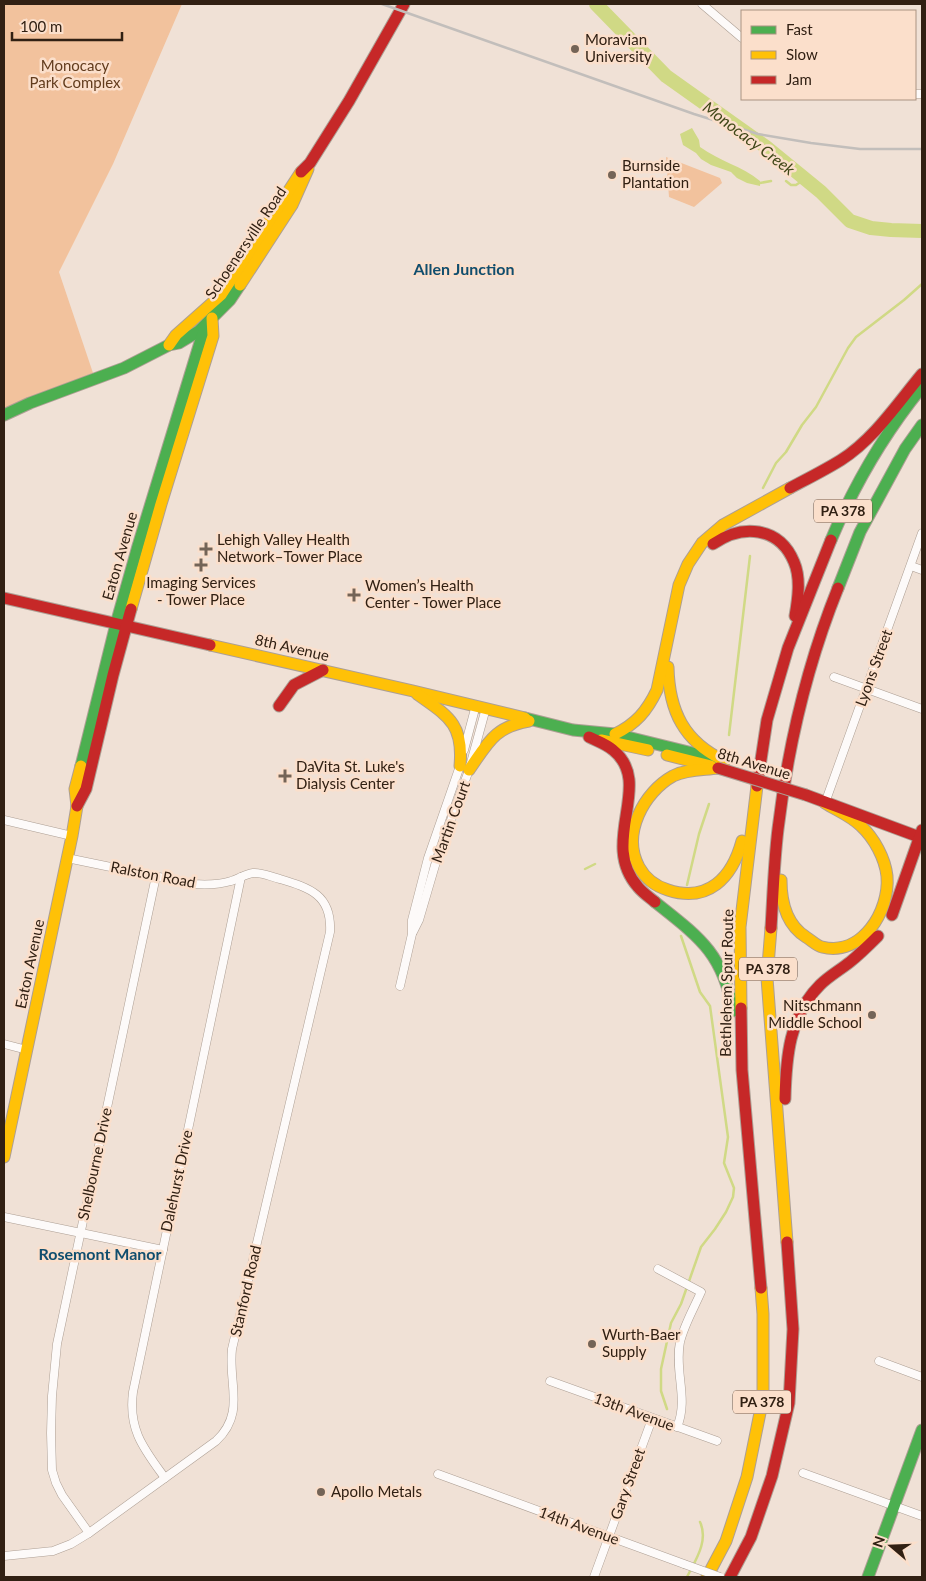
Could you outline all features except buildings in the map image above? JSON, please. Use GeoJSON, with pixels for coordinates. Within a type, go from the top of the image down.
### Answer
{"type":"FeatureCollection","features":[{"type":"Feature","properties":{"kind":"main road","name":"Schoenersville Road"},"geometry":{"type":"LineString","coordinates":[[4,415],[30,403],[124,368],[169,345],[179,343],[199,331],[230,300],[292,205],[310,163],[349,101],[404,4]]}},
{"type":"Feature","properties":{"kind":"main road","name":"Schoenersville Road"},"geometry":{"type":"LineString","coordinates":[[169,345],[176,335],[221,295],[298,175],[310,163]]}},
{"type":"Feature","properties":{"kind":"main road","name":"Eaton Avenue"},"geometry":{"type":"LineString","coordinates":[[4,1157],[77,806],[86,789],[138,546],[202,336],[212,318],[221,295]]}},
{"type":"Feature","properties":{"kind":"main road","name":"Eaton Avenue"},"geometry":{"type":"LineString","coordinates":[[121,625],[213,336],[212,318]]}},
{"type":"Feature","properties":{"kind":"main road"},"geometry":{"type":"LineString","coordinates":[[169,345],[186,350],[194,358],[194,361]]}},
{"type":"Feature","properties":{"kind":"main road"},"geometry":{"type":"LineString","coordinates":[[742,1070],[730,995],[713,954],[695,936],[638,888],[626,870],[623,858],[622,834],[628,806],[629,779],[626,768],[603,738],[638,722],[652,702],[657,690],[680,584],[688,564],[702,543],[723,525],[841,460],[852,452],[875,429],[922,374]]}},
{"type":"Feature","properties":{"kind":"main road","name":"Bethlehem Spur Route"},"geometry":{"type":"LineString","coordinates":[[707,1577],[726,1541],[747,1477],[763,1398],[763,1314],[742,1070],[740,927],[761,754],[767,720],[788,648],[853,490],[877,448],[922,387]]}},
{"type":"Feature","properties":{"kind":"main road","name":"PA 378"},"geometry":{"type":"LineString","coordinates":[[730,1577],[750,1537],[772,1476],[789,1403],[793,1328],[767,978],[778,829],[791,744],[810,667],[829,610],[860,532],[905,449],[922,425]]}},
{"type":"Feature","properties":{"kind":"main road"},"geometry":{"type":"LineString","coordinates":[[761,754],[749,803],[741,851],[725,878],[702,893],[691,895],[672,893],[647,879],[637,865],[633,847],[633,828],[638,813],[652,790],[673,775],[721,765],[716,758],[703,750],[687,734],[671,703],[667,681],[676,626],[688,589],[703,555],[721,537],[744,530],[757,531],[769,535],[779,542],[791,557],[797,575],[798,589],[796,614],[788,648]]}},
{"type":"Feature","properties":{"kind":"main road","name":"8th Avenue"},"geometry":{"type":"LineString","coordinates":[[4,598],[414,691],[721,765],[807,792],[919,833]]}},
{"type":"Feature","properties":{"kind":"main road"},"geometry":{"type":"LineString","coordinates":[[279,706],[294,685],[323,670]]}},
{"type":"Feature","properties":{"kind":"main road"},"geometry":{"type":"LineString","coordinates":[[414,691],[446,716],[456,728],[460,736],[465,768]]}},
{"type":"Feature","properties":{"kind":"main road"},"geometry":{"type":"LineString","coordinates":[[465,768],[495,734],[503,728],[520,722],[534,721]]}},
{"type":"Feature","properties":{"kind":"main road"},"geometry":{"type":"LineString","coordinates":[[791,744],[781,886],[785,909],[793,924],[811,942],[827,948],[840,948],[855,943],[869,933],[878,921],[919,833]]}},
{"type":"Feature","properties":{"kind":"main road"},"geometry":{"type":"LineString","coordinates":[[827,799],[860,826],[875,842],[884,859],[888,876],[886,904]]}},
{"type":"Feature","properties":{"kind":"main road"},"geometry":{"type":"LineString","coordinates":[[784,1196],[785,1073],[791,1033],[798,1015],[810,996],[818,987],[855,959],[886,926],[919,833]]}},
{"type":"Feature","properties":{"kind":"main road"},"geometry":{"type":"LineString","coordinates":[[868,1577],[922,1430]]}},
{"type":"Feature","properties":{"kind":"street"},"geometry":{"type":"LineString","coordinates":[[702,4],[741,37]]}},
{"type":"Feature","properties":{"kind":"street","name":"Lyons Street"},"geometry":{"type":"LineString","coordinates":[[827,799],[922,533]]}},
{"type":"Feature","properties":{"kind":"street"},"geometry":{"type":"LineString","coordinates":[[911,566],[922,570]]}},
{"type":"Feature","properties":{"kind":"street"},"geometry":{"type":"LineString","coordinates":[[834,677],[922,709]]}},
{"type":"Feature","properties":{"kind":"street","name":"Martin Court"},"geometry":{"type":"LineString","coordinates":[[400,986],[412,934],[419,920],[465,768],[481,707]]}},
{"type":"Feature","properties":{"kind":"street"},"geometry":{"type":"LineString","coordinates":[[4,820],[72,836]]}},
{"type":"Feature","properties":{"kind":"street","name":"Ralston Road"},"geometry":{"type":"LineString","coordinates":[[67,858],[176,881],[210,885],[258,873],[301,885],[321,898]]}},
{"type":"Feature","properties":{"kind":"street","name":"Shelbourne Drive"},"geometry":{"type":"LineString","coordinates":[[89,1533],[62,1495],[53,1476],[51,1463],[52,1396],[58,1344],[156,876]]}},
{"type":"Feature","properties":{"kind":"street","name":"Dalehurst Drive"},"geometry":{"type":"LineString","coordinates":[[165,1478],[140,1442],[135,1430],[131,1405],[240,877]]}},
{"type":"Feature","properties":{"kind":"street","name":"Stanford Road"},"geometry":{"type":"LineString","coordinates":[[4,1556],[54,1551],[71,1544],[89,1533],[221,1436],[231,1421],[234,1412],[231,1368],[232,1349],[330,932],[329,915],[321,898]]}},
{"type":"Feature","properties":{"kind":"street"},"geometry":{"type":"LineString","coordinates":[[4,1044],[27,1050]]}},
{"type":"Feature","properties":{"kind":"street"},"geometry":{"type":"LineString","coordinates":[[4,1217],[163,1250]]}},
{"type":"Feature","properties":{"kind":"street"},"geometry":{"type":"LineString","coordinates":[[658,1268],[701,1292],[680,1342],[682,1405],[681,1417],[677,1427]]}},
{"type":"Feature","properties":{"kind":"street"},"geometry":{"type":"LineString","coordinates":[[879,1361],[922,1377]]}},
{"type":"Feature","properties":{"kind":"street","name":"13th Avenue"},"geometry":{"type":"LineString","coordinates":[[550,1381],[717,1441]]}},
{"type":"Feature","properties":{"kind":"street","name":"Gary Street"},"geometry":{"type":"LineString","coordinates":[[594,1577],[652,1419]]}},
{"type":"Feature","properties":{"kind":"street"},"geometry":{"type":"LineString","coordinates":[[803,1473],[922,1516]]}},
{"type":"Feature","properties":{"kind":"street","name":"14th Avenue"},"geometry":{"type":"LineString","coordinates":[[438,1474],[720,1577]]}},
{"type":"Feature","properties":{"kind":"green space","name":"Monocacy Park Complex"},"geometry":{"type":"Polygon","coordinates":[[[4,4],[182,4],[113,164],[59,272],[93,373],[4,410],[4,4]]]}},
{"type":"Feature","properties":{"kind":"green space"},"geometry":{"type":"Polygon","coordinates":[[[666,157],[720,178],[722,183],[694,207],[669,197],[666,157]]]}},
{"type":"Feature","properties":{"kind":"shaded area"},"geometry":{"type":"Polygon","coordinates":[[[692,128],[699,140],[700,147],[753,176],[760,181],[760,186],[747,183],[737,178],[731,172],[711,165],[683,145],[680,134],[692,128]]]}},
{"type":"Feature","properties":{"kind":"waterway","name":"Monocacy Creek"},"geometry":{"type":"LineString","coordinates":[[596,4],[666,76],[766,147],[821,192],[850,221],[871,228],[922,231]]}},
{"type":"Feature","properties":{"kind":"waterway"},"geometry":{"type":"LineString","coordinates":[[786,181],[791,185],[796,185],[805,179]]}},
{"type":"Feature","properties":{"kind":"waterway"},"geometry":{"type":"LineString","coordinates":[[760,183],[771,181]]}},
{"type":"Feature","properties":{"kind":"waterway"},"geometry":{"type":"LineString","coordinates":[[763,488],[776,463],[786,452],[802,425],[816,407],[856,337],[922,284]]}},
{"type":"Feature","properties":{"kind":"waterway"},"geometry":{"type":"LineString","coordinates":[[729,735],[750,556]]}},
{"type":"Feature","properties":{"kind":"waterway"},"geometry":{"type":"LineString","coordinates":[[687,885],[699,834],[709,804]]}},
{"type":"Feature","properties":{"kind":"waterway"},"geometry":{"type":"LineString","coordinates":[[585,869],[595,864]]}},
{"type":"Feature","properties":{"kind":"waterway"},"geometry":{"type":"LineString","coordinates":[[667,1409],[661,1391],[661,1369],[671,1323],[681,1304],[701,1247],[726,1212],[733,1197],[734,1188],[724,1163],[728,1137],[710,1006],[700,992],[681,936]]}},
{"type":"Feature","properties":{"kind":"waterway"},"geometry":{"type":"LineString","coordinates":[[687,1577],[702,1544],[703,1536],[700,1522]]}},
{"type":"Feature","properties":{"kind":"railway"},"geometry":{"type":"LineString","coordinates":[[382,4],[694,114],[758,134],[860,149],[922,149]]}},
{"type":"Feature","properties":{"kind":"traffic: fast"},"geometry":{"type":"LineString","coordinates":[[4,415],[30,403],[124,368],[169,345],[179,343],[199,331],[230,300],[240,285]]}},
{"type":"Feature","properties":{"kind":"traffic: fast"},"geometry":{"type":"LineString","coordinates":[[81,766],[116,624],[138,546],[202,336],[212,318],[221,295]]}},
{"type":"Feature","properties":{"kind":"traffic: fast"},"geometry":{"type":"LineString","coordinates":[[831,540],[860,479],[882,441],[922,387]]}},
{"type":"Feature","properties":{"kind":"traffic: fast"},"geometry":{"type":"LineString","coordinates":[[838,588],[860,532],[905,449],[922,425]]}},
{"type":"Feature","properties":{"kind":"traffic: fast"},"geometry":{"type":"LineString","coordinates":[[525,718],[573,730],[615,734],[713,758]]}},
{"type":"Feature","properties":{"kind":"traffic: fast"},"geometry":{"type":"LineString","coordinates":[[655,902],[696,937],[716,960],[729,991],[733,1011]]}},
{"type":"Feature","properties":{"kind":"traffic: fast"},"geometry":{"type":"LineString","coordinates":[[868,1577],[922,1430]]}},
{"type":"Feature","properties":{"kind":"traffic: slow"},"geometry":{"type":"LineString","coordinates":[[240,285],[292,205],[308,169]]}},
{"type":"Feature","properties":{"kind":"traffic: slow"},"geometry":{"type":"LineString","coordinates":[[169,345],[176,335],[221,295],[301,172]]}},
{"type":"Feature","properties":{"kind":"traffic: slow"},"geometry":{"type":"LineString","coordinates":[[131,609],[213,336],[212,318]]}},
{"type":"Feature","properties":{"kind":"traffic: slow"},"geometry":{"type":"LineString","coordinates":[[615,734],[629,726],[640,716],[657,690],[679,585],[688,564],[702,543],[723,525],[790,488]]}},
{"type":"Feature","properties":{"kind":"traffic: slow"},"geometry":{"type":"LineString","coordinates":[[210,645],[525,718]]}},
{"type":"Feature","properties":{"kind":"traffic: slow"},"geometry":{"type":"LineString","coordinates":[[668,667],[669,683],[676,711],[689,735],[711,753],[725,761]]}},
{"type":"Feature","properties":{"kind":"traffic: slow"},"geometry":{"type":"LineString","coordinates":[[417,694],[452,722],[459,740],[461,752],[460,766]]}},
{"type":"Feature","properties":{"kind":"traffic: slow"},"geometry":{"type":"LineString","coordinates":[[469,770],[487,744],[500,732],[508,727],[529,721]]}},
{"type":"Feature","properties":{"kind":"traffic: slow"},"geometry":{"type":"LineString","coordinates":[[601,740],[648,750]]}},
{"type":"Feature","properties":{"kind":"traffic: slow"},"geometry":{"type":"LineString","coordinates":[[667,755],[711,766]]}},
{"type":"Feature","properties":{"kind":"traffic: slow"},"geometry":{"type":"LineString","coordinates":[[4,1157],[72,836],[77,806],[75,789],[81,766]]}},
{"type":"Feature","properties":{"kind":"traffic: slow"},"geometry":{"type":"LineString","coordinates":[[718,768],[678,774],[662,783],[653,792],[638,815],[634,828],[634,854],[641,871],[655,884],[668,890],[695,893],[706,890],[725,876],[738,854],[742,841]]}},
{"type":"Feature","properties":{"kind":"traffic: slow"},"geometry":{"type":"LineString","coordinates":[[741,1008],[740,927],[757,786]]}},
{"type":"Feature","properties":{"kind":"traffic: slow"},"geometry":{"type":"LineString","coordinates":[[781,880],[784,905],[794,926],[799,932],[820,946],[836,948],[849,945],[861,938],[871,928],[878,916],[887,890],[886,869],[881,855],[874,842],[857,822],[825,803]]}},
{"type":"Feature","properties":{"kind":"traffic: slow"},"geometry":{"type":"LineString","coordinates":[[771,928],[767,978],[787,1242]]}},
{"type":"Feature","properties":{"kind":"traffic: slow"},"geometry":{"type":"LineString","coordinates":[[707,1577],[726,1541],[747,1477],[763,1398],[763,1314],[761,1288]]}},
{"type":"Feature","properties":{"kind":"traffic: jam"},"geometry":{"type":"LineString","coordinates":[[301,172],[310,163],[349,101],[404,4]]}},
{"type":"Feature","properties":{"kind":"traffic: jam"},"geometry":{"type":"LineString","coordinates":[[790,488],[853,452],[885,420],[922,374]]}},
{"type":"Feature","properties":{"kind":"traffic: jam"},"geometry":{"type":"LineString","coordinates":[[713,544],[736,533],[747,531],[769,535],[779,541],[794,562],[798,575],[795,616]]}},
{"type":"Feature","properties":{"kind":"traffic: jam"},"geometry":{"type":"LineString","coordinates":[[757,786],[767,720],[788,648],[831,540]]}},
{"type":"Feature","properties":{"kind":"traffic: jam"},"geometry":{"type":"LineString","coordinates":[[771,928],[778,829],[787,767],[808,676],[838,588]]}},
{"type":"Feature","properties":{"kind":"traffic: jam"},"geometry":{"type":"LineString","coordinates":[[4,598],[210,645]]}},
{"type":"Feature","properties":{"kind":"traffic: jam"},"geometry":{"type":"LineString","coordinates":[[77,806],[86,789],[131,609]]}},
{"type":"Feature","properties":{"kind":"traffic: jam"},"geometry":{"type":"LineString","coordinates":[[279,706],[294,685],[323,670]]}},
{"type":"Feature","properties":{"kind":"traffic: jam"},"geometry":{"type":"LineString","coordinates":[[589,737],[613,750],[624,764],[629,779],[623,851],[627,870],[638,887],[655,902]]}},
{"type":"Feature","properties":{"kind":"traffic: jam"},"geometry":{"type":"LineString","coordinates":[[718,768],[806,795]]}},
{"type":"Feature","properties":{"kind":"traffic: jam"},"geometry":{"type":"LineString","coordinates":[[806,795],[922,838]]}},
{"type":"Feature","properties":{"kind":"traffic: jam"},"geometry":{"type":"LineString","coordinates":[[892,915],[922,830]]}},
{"type":"Feature","properties":{"kind":"traffic: jam"},"geometry":{"type":"LineString","coordinates":[[785,1099],[788,1053],[791,1038],[802,1010],[820,985],[854,959],[878,936]]}},
{"type":"Feature","properties":{"kind":"traffic: jam"},"geometry":{"type":"LineString","coordinates":[[741,1008],[742,1070],[761,1288]]}},
{"type":"Feature","properties":{"kind":"traffic: jam"},"geometry":{"type":"LineString","coordinates":[[730,1577],[751,1537],[772,1476],[789,1403],[793,1329],[787,1242]]}},
{"type":"Feature","properties":{"kind":"place","name":"Moravian University"},"geometry":{"type":"Point","coordinates":[575,49]}},
{"type":"Feature","properties":{"kind":"place","name":"Burnside Plantation"},"geometry":{"type":"Point","coordinates":[612,175]}},
{"type":"Feature","properties":{"kind":"place","name":"Lehigh Valley Health Network–Tower Place"},"geometry":{"type":"Point","coordinates":[206,549]}},
{"type":"Feature","properties":{"kind":"place","name":"Imaging Services - Tower Place"},"geometry":{"type":"Point","coordinates":[201,565]}},
{"type":"Feature","properties":{"kind":"place","name":"Women’s Health Center - Tower Place"},"geometry":{"type":"Point","coordinates":[354,595]}},
{"type":"Feature","properties":{"kind":"place","name":"DaVita St. Luke's Dialysis Center"},"geometry":{"type":"Point","coordinates":[285,776]}},
{"type":"Feature","properties":{"kind":"place","name":"Nitschmann Middle School"},"geometry":{"type":"Point","coordinates":[872,1015]}},
{"type":"Feature","properties":{"kind":"place","name":"Wurth-Baer Supply"},"geometry":{"type":"Point","coordinates":[592,1344]}},
{"type":"Feature","properties":{"kind":"place","name":"Apollo Metals"},"geometry":{"type":"Point","coordinates":[321,1492]}},
{"type":"Feature","properties":{"kind":"district","name":"Allen Junction"},"geometry":{"type":"Point","coordinates":[464,269]}},
{"type":"Feature","properties":{"kind":"district","name":"Rosemont Manor"},"geometry":{"type":"Point","coordinates":[100,1254]}}]}
